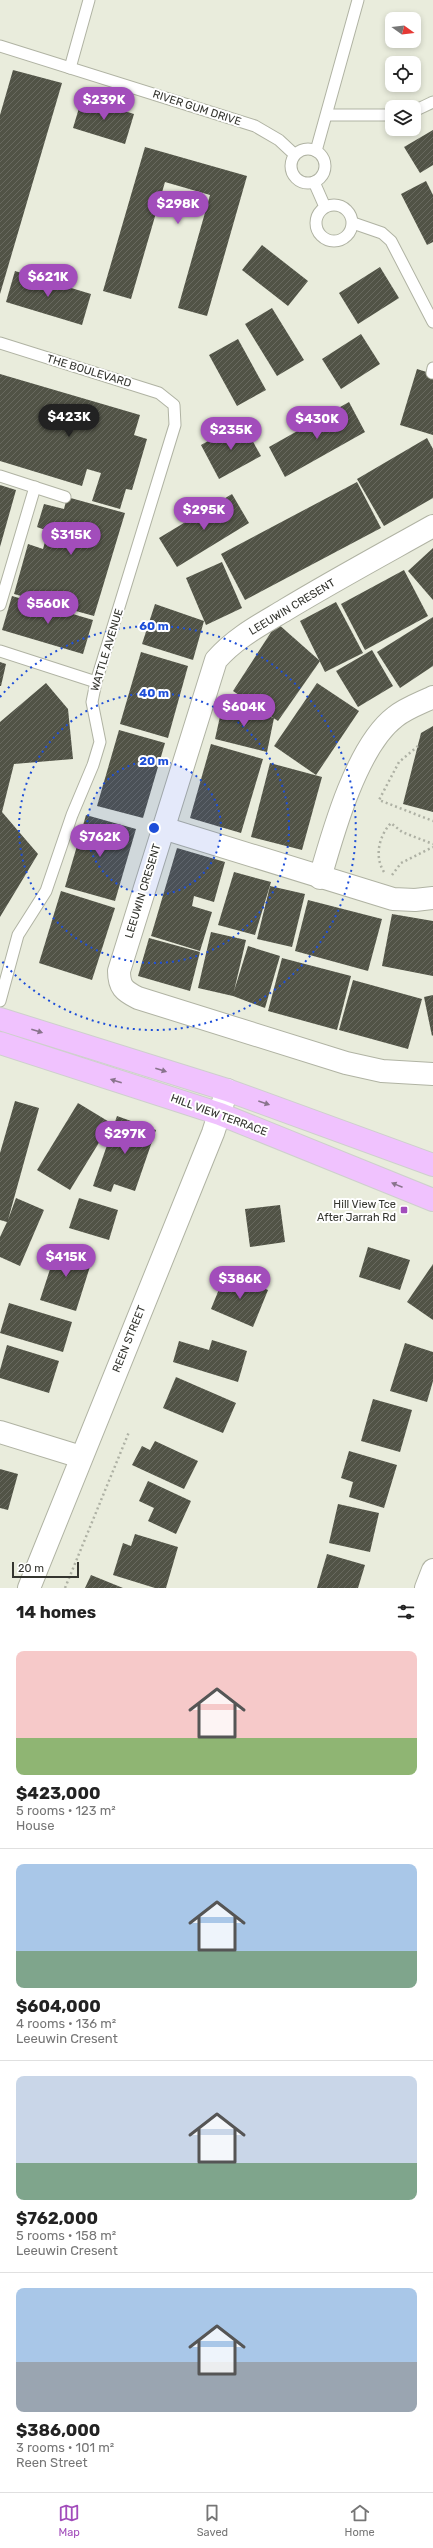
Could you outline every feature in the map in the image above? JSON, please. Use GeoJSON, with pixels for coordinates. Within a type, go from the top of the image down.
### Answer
{"type":"FeatureCollection","features":[{"type":"Feature","properties":{"kind":"main road","name":"HILL VIEW TERRACE"},"geometry":{"type":"LineString","coordinates":[[0,1019],[227,1090],[433,1165]]}},
{"type":"Feature","properties":{"kind":"main road","name":"HILL VIEW TERRACE"},"geometry":{"type":"LineString","coordinates":[[0,1043],[220,1114],[433,1200]]}},
{"type":"Feature","properties":{"kind":"street","name":"LEEUWIN CRESENT"},"geometry":{"type":"LineString","coordinates":[[433,526],[320,589],[241,637],[224,652],[211,672],[119,971],[119,984],[125,992],[138,998],[346,1062],[382,1071],[433,1074]]}},
{"type":"Feature","properties":{"kind":"street"},"geometry":{"type":"LineString","coordinates":[[320,878],[341,809],[352,782],[365,757],[395,717],[433,696]]}},
{"type":"Feature","properties":{"kind":"street"},"geometry":{"type":"LineString","coordinates":[[163,828],[320,878],[388,889],[415,900],[433,898]]}},
{"type":"Feature","properties":{"kind":"street","name":"REEN STREET"},"geometry":{"type":"LineString","coordinates":[[29,1588],[220,1114],[227,1090]]}},
{"type":"Feature","properties":{"kind":"street"},"geometry":{"type":"LineString","coordinates":[[0,1432],[81,1457]]}},
{"type":"Feature","properties":{"kind":"lane"},"geometry":{"type":"LineString","coordinates":[[70,68],[89,0]]}},
{"type":"Feature","properties":{"kind":"lane"},"geometry":{"type":"LineString","coordinates":[[316,151],[328,115],[358,0]]}},
{"type":"Feature","properties":{"kind":"lane","name":"RIVER GUM DRIVE"},"geometry":{"type":"LineString","coordinates":[[0,46],[255,126],[279,140],[294,154]]}},
{"type":"Feature","properties":{"kind":"lane"},"geometry":{"type":"LineString","coordinates":[[421,107],[433,102]]}},
{"type":"Feature","properties":{"kind":"lane"},"geometry":{"type":"LineString","coordinates":[[328,115],[385,115]]}},
{"type":"Feature","properties":{"kind":"lane"},"geometry":{"type":"LineString","coordinates":[[304,149],[316,151],[321,155],[325,167],[324,173],[314,182],[301,182],[292,173],[291,160],[294,154],[304,149]]}},
{"type":"Feature","properties":{"kind":"lane"},"geometry":{"type":"LineString","coordinates":[[314,182],[325,207]]}},
{"type":"Feature","properties":{"kind":"lane"},"geometry":{"type":"LineString","coordinates":[[331,204],[344,207],[352,217],[353,223],[347,236],[335,241],[328,240],[318,231],[316,224],[317,218],[325,207],[331,204]]}},
{"type":"Feature","properties":{"kind":"lane"},"geometry":{"type":"LineString","coordinates":[[353,223],[382,233],[391,241],[433,322]]}},
{"type":"Feature","properties":{"kind":"lane","name":"THE BOULEVARD"},"geometry":{"type":"LineString","coordinates":[[0,343],[160,393],[174,405]]}},
{"type":"Feature","properties":{"kind":"lane","name":"WATTLE AVENUE"},"geometry":{"type":"LineString","coordinates":[[0,1001],[18,935],[46,891],[72,815],[93,765],[100,742],[92,702],[96,682],[175,426],[174,405]]}},
{"type":"Feature","properties":{"kind":"lane"},"geometry":{"type":"LineString","coordinates":[[0,476],[65,497]]}},
{"type":"Feature","properties":{"kind":"lane"},"geometry":{"type":"LineString","coordinates":[[0,605],[35,488]]}},
{"type":"Feature","properties":{"kind":"lane"},"geometry":{"type":"LineString","coordinates":[[0,651],[96,682]]}},
{"type":"Feature","properties":{"kind":"path"},"geometry":{"type":"LineString","coordinates":[[418,746],[399,762],[379,800],[433,821]]}},
{"type":"Feature","properties":{"kind":"path"},"geometry":{"type":"LineString","coordinates":[[388,889],[380,866],[379,845],[383,832],[391,823],[402,832],[433,844]]}},
{"type":"Feature","properties":{"kind":"path"},"geometry":{"type":"LineString","coordinates":[[388,889],[401,863],[433,847]]}},
{"type":"Feature","properties":{"kind":"path"},"geometry":{"type":"LineString","coordinates":[[65,1588],[129,1432]]}},
{"type":"Feature","properties":{"kind":"building"},"geometry":{"type":"Polygon","coordinates":[[[13,70],[62,83],[0,294],[0,115],[13,70]]]}},
{"type":"Feature","properties":{"kind":"building"},"geometry":{"type":"Polygon","coordinates":[[[82,98],[134,114],[125,144],[73,128],[82,98]]]}},
{"type":"Feature","properties":{"kind":"building"},"geometry":{"type":"Polygon","coordinates":[[[433,130],[433,165],[420,173],[404,147],[433,130]]]}},
{"type":"Feature","properties":{"kind":"building"},"geometry":{"type":"Polygon","coordinates":[[[145,147],[247,176],[207,316],[178,308],[210,195],[165,182],[131,299],[103,291],[145,147]]]}},
{"type":"Feature","properties":{"kind":"building"},"geometry":{"type":"Polygon","coordinates":[[[426,181],[433,195],[433,242],[427,245],[401,194],[426,181]]]}},
{"type":"Feature","properties":{"kind":"building"},"geometry":{"type":"Polygon","coordinates":[[[262,245],[308,281],[288,306],[242,270],[262,245]]]}},
{"type":"Feature","properties":{"kind":"building"},"geometry":{"type":"Polygon","coordinates":[[[380,267],[399,298],[358,324],[339,293],[380,267]]]}},
{"type":"Feature","properties":{"kind":"building"},"geometry":{"type":"Polygon","coordinates":[[[15,271],[91,294],[82,325],[6,302],[15,271]]]}},
{"type":"Feature","properties":{"kind":"building"},"geometry":{"type":"Polygon","coordinates":[[[272,308],[304,360],[277,376],[245,324],[272,308]]]}},
{"type":"Feature","properties":{"kind":"building"},"geometry":{"type":"Polygon","coordinates":[[[361,334],[380,364],[341,389],[322,359],[361,334]]]}},
{"type":"Feature","properties":{"kind":"building"},"geometry":{"type":"Polygon","coordinates":[[[238,339],[266,390],[237,406],[209,355],[238,339]]]}},
{"type":"Feature","properties":{"kind":"building"},"geometry":{"type":"Polygon","coordinates":[[[417,369],[433,374],[433,435],[400,425],[417,369]]]}},
{"type":"Feature","properties":{"kind":"building"},"geometry":{"type":"Polygon","coordinates":[[[0,374],[140,415],[134,435],[147,439],[132,490],[126,489],[120,509],[92,501],[101,473],[87,469],[82,486],[0,461],[0,374]]]}},
{"type":"Feature","properties":{"kind":"building"},"geometry":{"type":"Polygon","coordinates":[[[349,402],[365,432],[285,477],[269,447],[349,402]]]}},
{"type":"Feature","properties":{"kind":"building"},"geometry":{"type":"Polygon","coordinates":[[[242,422],[261,456],[219,479],[201,445],[242,422]]]}},
{"type":"Feature","properties":{"kind":"building"},"geometry":{"type":"Polygon","coordinates":[[[427,438],[433,449],[433,498],[384,526],[357,479],[427,438]]]}},
{"type":"Feature","properties":{"kind":"building"},"geometry":{"type":"Polygon","coordinates":[[[357,482],[381,528],[245,600],[221,554],[357,482]]]}},
{"type":"Feature","properties":{"kind":"building"},"geometry":{"type":"Polygon","coordinates":[[[0,485],[16,490],[0,547],[0,485]]]}},
{"type":"Feature","properties":{"kind":"building"},"geometry":{"type":"Polygon","coordinates":[[[232,494],[249,523],[177,567],[159,538],[232,494]]]}},
{"type":"Feature","properties":{"kind":"building"},"geometry":{"type":"Polygon","coordinates":[[[67,497],[125,513],[94,616],[14,594],[28,544],[43,549],[48,531],[37,527],[44,504],[64,509],[67,497]]]}},
{"type":"Feature","properties":{"kind":"building"},"geometry":{"type":"Polygon","coordinates":[[[433,548],[433,600],[408,571],[433,548]]]}},
{"type":"Feature","properties":{"kind":"building"},"geometry":{"type":"Polygon","coordinates":[[[222,562],[242,608],[206,625],[186,578],[222,562]]]}},
{"type":"Feature","properties":{"kind":"building"},"geometry":{"type":"Polygon","coordinates":[[[404,570],[428,616],[365,650],[341,604],[404,570]]]}},
{"type":"Feature","properties":{"kind":"building"},"geometry":{"type":"Polygon","coordinates":[[[12,596],[93,620],[83,654],[2,630],[12,596]]]}},
{"type":"Feature","properties":{"kind":"building"},"geometry":{"type":"Polygon","coordinates":[[[336,602],[363,653],[325,672],[300,621],[336,602]]]}},
{"type":"Feature","properties":{"kind":"building"},"geometry":{"type":"Polygon","coordinates":[[[155,604],[204,621],[193,660],[142,644],[155,604]]]}},
{"type":"Feature","properties":{"kind":"building"},"geometry":{"type":"Polygon","coordinates":[[[433,617],[433,666],[400,688],[377,652],[433,617]]]}},
{"type":"Feature","properties":{"kind":"building"},"geometry":{"type":"Polygon","coordinates":[[[277,623],[320,661],[278,721],[233,691],[277,623]]]}},
{"type":"Feature","properties":{"kind":"building"},"geometry":{"type":"Polygon","coordinates":[[[372,650],[393,686],[358,707],[336,671],[372,650]]]}},
{"type":"Feature","properties":{"kind":"building"},"geometry":{"type":"Polygon","coordinates":[[[141,652],[188,666],[168,738],[120,724],[141,652]]]}},
{"type":"Feature","properties":{"kind":"building"},"geometry":{"type":"Polygon","coordinates":[[[0,662],[6,664],[1,686],[0,686],[0,662]]]}},
{"type":"Feature","properties":{"kind":"building"},"geometry":{"type":"Polygon","coordinates":[[[46,683],[68,709],[73,759],[14,764],[2,812],[38,854],[0,917],[0,722],[46,683]]]}},
{"type":"Feature","properties":{"kind":"building"},"geometry":{"type":"Polygon","coordinates":[[[317,683],[359,711],[316,775],[274,746],[317,683]]]}},
{"type":"Feature","properties":{"kind":"building"},"geometry":{"type":"Polygon","coordinates":[[[223,703],[274,718],[267,752],[215,739],[223,703]]]}},
{"type":"Feature","properties":{"kind":"building"},"geometry":{"type":"Polygon","coordinates":[[[433,726],[433,812],[403,804],[421,733],[433,726]]]}},
{"type":"Feature","properties":{"kind":"building"},"geometry":{"type":"Polygon","coordinates":[[[119,730],[165,743],[143,818],[97,806],[119,730]]]}},
{"type":"Feature","properties":{"kind":"building"},"geometry":{"type":"Polygon","coordinates":[[[211,744],[263,759],[241,833],[190,818],[211,744]]]}},
{"type":"Feature","properties":{"kind":"building"},"geometry":{"type":"Polygon","coordinates":[[[270,763],[322,777],[302,850],[251,837],[270,763]]]}},
{"type":"Feature","properties":{"kind":"building"},"geometry":{"type":"Polygon","coordinates":[[[86,815],[136,829],[115,901],[65,887],[86,815]]]}},
{"type":"Feature","properties":{"kind":"building"},"geometry":{"type":"Polygon","coordinates":[[[177,848],[225,862],[214,902],[194,896],[192,906],[212,912],[200,951],[151,936],[177,848]]]}},
{"type":"Feature","properties":{"kind":"building"},"geometry":{"type":"Polygon","coordinates":[[[234,872],[271,882],[255,935],[218,925],[234,872]]]}},
{"type":"Feature","properties":{"kind":"building"},"geometry":{"type":"Polygon","coordinates":[[[270,886],[305,894],[292,947],[257,939],[270,886]]]}},
{"type":"Feature","properties":{"kind":"building"},"geometry":{"type":"Polygon","coordinates":[[[61,891],[115,908],[92,980],[39,963],[61,891]]]}},
{"type":"Feature","properties":{"kind":"building"},"geometry":{"type":"Polygon","coordinates":[[[308,900],[382,919],[368,971],[295,951],[308,900]]]}},
{"type":"Feature","properties":{"kind":"building"},"geometry":{"type":"Polygon","coordinates":[[[392,914],[433,921],[433,976],[382,966],[392,914]]]}},
{"type":"Feature","properties":{"kind":"building"},"geometry":{"type":"Polygon","coordinates":[[[211,932],[246,940],[234,991],[248,946],[280,956],[265,1008],[233,996],[198,988],[211,932]]]}},
{"type":"Feature","properties":{"kind":"building"},"geometry":{"type":"Polygon","coordinates":[[[149,938],[200,952],[190,991],[138,976],[149,938]]]}},
{"type":"Feature","properties":{"kind":"building"},"geometry":{"type":"Polygon","coordinates":[[[282,958],[351,976],[337,1030],[268,1011],[282,958]]]}},
{"type":"Feature","properties":{"kind":"building"},"geometry":{"type":"Polygon","coordinates":[[[353,980],[422,999],[408,1049],[339,1030],[353,980]]]}},
{"type":"Feature","properties":{"kind":"building"},"geometry":{"type":"Polygon","coordinates":[[[433,995],[433,1035],[432,1036],[424,997],[433,995]]]}},
{"type":"Feature","properties":{"kind":"building"},"geometry":{"type":"Polygon","coordinates":[[[15,1101],[39,1108],[8,1220],[16,1198],[44,1210],[20,1266],[0,1257],[0,1237],[7,1222],[0,1220],[0,1153],[15,1101]]]}},
{"type":"Feature","properties":{"kind":"building"},"geometry":{"type":"Polygon","coordinates":[[[78,1103],[111,1123],[70,1190],[37,1170],[78,1103]]]}},
{"type":"Feature","properties":{"kind":"building"},"geometry":{"type":"Polygon","coordinates":[[[117,1116],[156,1130],[135,1191],[114,1184],[111,1192],[93,1186],[117,1116]]]}},
{"type":"Feature","properties":{"kind":"building"},"geometry":{"type":"Polygon","coordinates":[[[79,1198],[118,1210],[109,1240],[69,1228],[79,1198]]]}},
{"type":"Feature","properties":{"kind":"building"},"geometry":{"type":"Polygon","coordinates":[[[280,1205],[285,1242],[250,1247],[245,1209],[280,1205]]]}},
{"type":"Feature","properties":{"kind":"building"},"geometry":{"type":"Polygon","coordinates":[[[52,1244],[93,1257],[76,1311],[40,1300],[54,1257],[49,1256],[52,1244]]]}},
{"type":"Feature","properties":{"kind":"building"},"geometry":{"type":"Polygon","coordinates":[[[368,1247],[410,1260],[400,1290],[359,1277],[368,1247]]]}},
{"type":"Feature","properties":{"kind":"building"},"geometry":{"type":"Polygon","coordinates":[[[433,1264],[433,1320],[407,1302],[433,1264]]]}},
{"type":"Feature","properties":{"kind":"building"},"geometry":{"type":"Polygon","coordinates":[[[226,1272],[268,1290],[253,1327],[211,1309],[226,1272]]]}},
{"type":"Feature","properties":{"kind":"building"},"geometry":{"type":"Polygon","coordinates":[[[9,1303],[72,1322],[63,1352],[0,1333],[9,1303]]]}},
{"type":"Feature","properties":{"kind":"building"},"geometry":{"type":"Polygon","coordinates":[[[212,1340],[247,1351],[238,1382],[173,1362],[179,1341],[209,1350],[212,1340]]]}},
{"type":"Feature","properties":{"kind":"building"},"geometry":{"type":"Polygon","coordinates":[[[405,1343],[433,1352],[433,1381],[427,1402],[390,1391],[405,1343]]]}},
{"type":"Feature","properties":{"kind":"building"},"geometry":{"type":"Polygon","coordinates":[[[7,1345],[59,1361],[49,1393],[0,1378],[0,1370],[7,1345]]]}},
{"type":"Feature","properties":{"kind":"building"},"geometry":{"type":"Polygon","coordinates":[[[176,1377],[236,1403],[223,1433],[163,1408],[176,1377]]]}},
{"type":"Feature","properties":{"kind":"building"},"geometry":{"type":"Polygon","coordinates":[[[373,1399],[412,1410],[400,1452],[361,1441],[373,1399]]]}},
{"type":"Feature","properties":{"kind":"building"},"geometry":{"type":"Polygon","coordinates":[[[155,1441],[198,1461],[184,1489],[132,1465],[142,1446],[150,1450],[155,1441]]]}},
{"type":"Feature","properties":{"kind":"building"},"geometry":{"type":"Polygon","coordinates":[[[349,1451],[397,1465],[384,1508],[349,1497],[353,1482],[341,1478],[349,1451]]]}},
{"type":"Feature","properties":{"kind":"building"},"geometry":{"type":"Polygon","coordinates":[[[0,1469],[18,1474],[8,1510],[0,1508],[0,1469]]]}},
{"type":"Feature","properties":{"kind":"building"},"geometry":{"type":"Polygon","coordinates":[[[148,1481],[191,1501],[176,1534],[148,1521],[154,1508],[139,1501],[148,1481]]]}},
{"type":"Feature","properties":{"kind":"building"},"geometry":{"type":"Polygon","coordinates":[[[338,1504],[379,1513],[370,1552],[329,1543],[338,1504]]]}},
{"type":"Feature","properties":{"kind":"building"},"geometry":{"type":"Polygon","coordinates":[[[135,1534],[178,1547],[166,1588],[155,1588],[113,1575],[123,1543],[131,1546],[135,1534]]]}},
{"type":"Feature","properties":{"kind":"building"},"geometry":{"type":"Polygon","coordinates":[[[327,1554],[365,1565],[358,1588],[317,1588],[327,1554]]]}},
{"type":"Feature","properties":{"kind":"building"},"geometry":{"type":"Polygon","coordinates":[[[91,1575],[123,1588],[85,1588],[91,1575]]]}},
{"type":"Feature","properties":{"kind":"place","name":"Hill View Tce After Jarrah Rd"},"geometry":{"type":"Point","coordinates":[404,1210]}}]}
